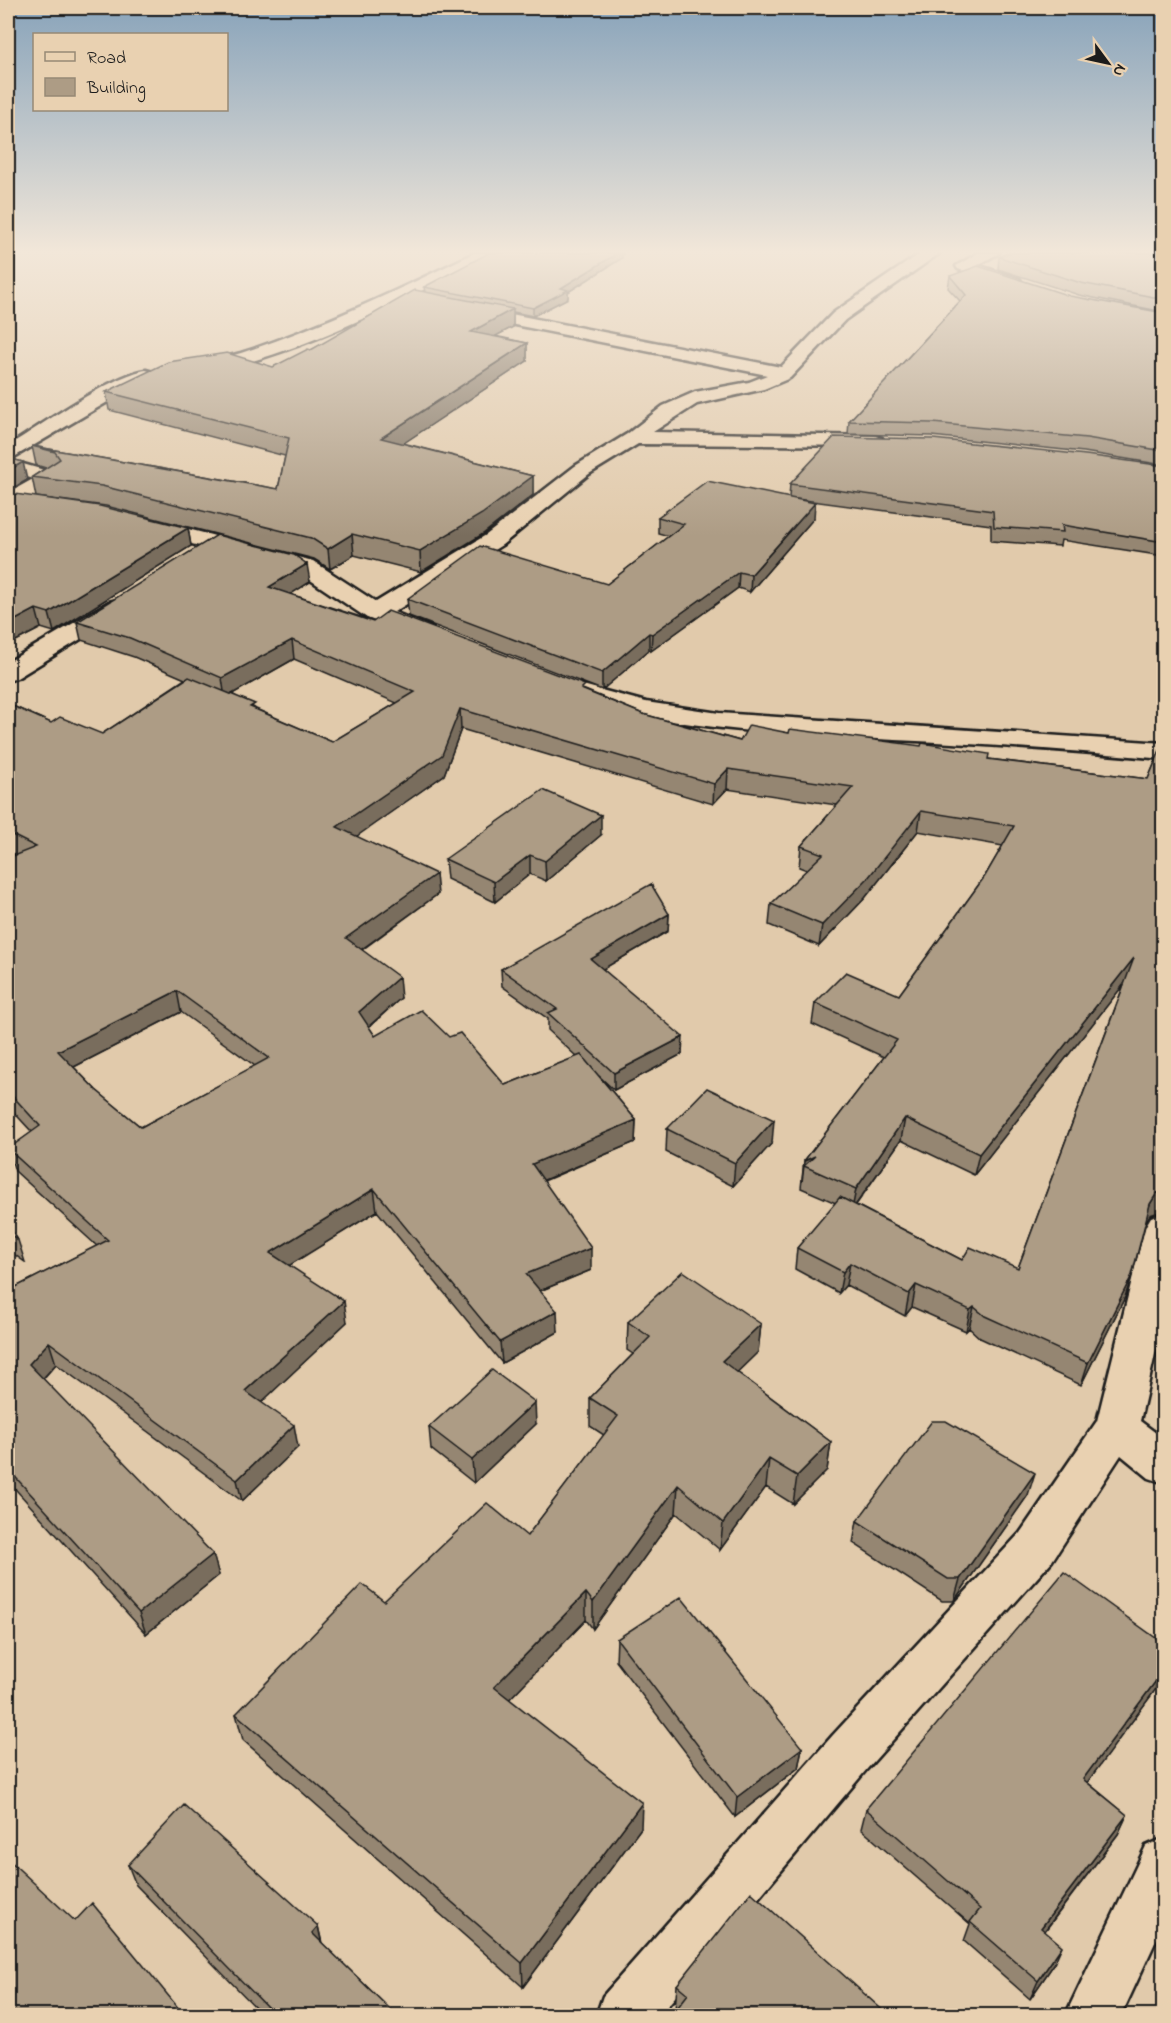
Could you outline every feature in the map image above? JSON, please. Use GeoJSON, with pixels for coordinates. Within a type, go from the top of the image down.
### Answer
{"type":"FeatureCollection","features":[{"type":"Feature","properties":{"kind":"street"},"geometry":{"type":"LineString","coordinates":[[8,454],[139,377],[222,365],[272,347]]}},
{"type":"Feature","properties":{"kind":"street"},"geometry":{"type":"LineString","coordinates":[[655,347],[784,373]]}},
{"type":"Feature","properties":{"kind":"street"},"geometry":{"type":"LineString","coordinates":[[376,613],[494,540],[582,470],[634,438],[656,418],[680,404],[712,393],[757,387],[784,373],[808,347]]}},
{"type":"Feature","properties":{"kind":"street"},"geometry":{"type":"LineString","coordinates":[[634,438],[895,443]]}},
{"type":"Feature","properties":{"kind":"street"},"geometry":{"type":"LineString","coordinates":[[8,466],[51,478],[8,502]]}},
{"type":"Feature","properties":{"kind":"street"},"geometry":{"type":"LineString","coordinates":[[8,502],[51,508]]}},
{"type":"Feature","properties":{"kind":"street"},"geometry":{"type":"LineString","coordinates":[[127,520],[305,566],[376,613],[449,644]]}},
{"type":"Feature","properties":{"kind":"street"},"geometry":{"type":"LineString","coordinates":[[187,561],[217,542]]}},
{"type":"Feature","properties":{"kind":"street"},"geometry":{"type":"LineString","coordinates":[[8,673],[136,594]]}},
{"type":"Feature","properties":{"kind":"street"},"geometry":{"type":"LineString","coordinates":[[558,684],[613,705],[747,723],[1016,738],[1164,751]]}},
{"type":"Feature","properties":{"kind":"street"},"geometry":{"type":"LineString","coordinates":[[622,2016],[850,1752],[1036,1547],[1117,1427],[1164,1227]]}},
{"type":"Feature","properties":{"kind":"street"},"geometry":{"type":"LineString","coordinates":[[1117,1427],[1164,1465]]}},
{"type":"Feature","properties":{"kind":"street"},"geometry":{"type":"LineString","coordinates":[[1092,2016],[1164,1864]]}},
{"type":"Feature","properties":{"kind":"building"},"geometry":{"type":"Polygon","coordinates":[[[315,347],[520,347],[381,438],[533,476],[482,514],[420,551],[352,534],[328,549],[311,538],[102,486],[32,477],[60,459],[55,452],[32,446],[278,489],[289,438],[106,392],[168,362],[227,353],[273,367],[308,349],[315,347]]]}},
{"type":"Feature","properties":{"kind":"building"},"geometry":{"type":"Polygon","coordinates":[[[917,347],[1164,347],[1164,451],[1087,438],[933,423],[849,421],[917,347]]]}},
{"type":"Feature","properties":{"kind":"building"},"geometry":{"type":"Polygon","coordinates":[[[834,437],[933,439],[1086,455],[1164,466],[1164,542],[1062,525],[1063,532],[994,527],[993,511],[790,484],[834,437]]]}},
{"type":"Feature","properties":{"kind":"building"},"geometry":{"type":"Polygon","coordinates":[[[8,458],[23,462],[8,471],[8,458]]]}},
{"type":"Feature","properties":{"kind":"building"},"geometry":{"type":"Polygon","coordinates":[[[707,481],[815,503],[751,575],[739,572],[652,634],[649,633],[602,673],[407,599],[480,546],[607,584],[684,524],[658,517],[707,481]]]}},
{"type":"Feature","properties":{"kind":"building"},"geometry":{"type":"Polygon","coordinates":[[[8,493],[100,506],[188,528],[49,613],[36,609],[8,624],[8,493]]]}},
{"type":"Feature","properties":{"kind":"building"},"geometry":{"type":"Polygon","coordinates":[[[217,535],[294,555],[307,564],[269,587],[373,622],[388,611],[585,685],[581,689],[643,714],[740,741],[749,725],[789,733],[790,729],[921,746],[922,743],[989,754],[988,759],[1148,779],[1164,741],[1164,1191],[1157,1193],[1150,1204],[1132,1275],[1088,1363],[985,1316],[974,1307],[970,1310],[916,1285],[909,1294],[850,1263],[843,1272],[797,1248],[840,1197],[962,1260],[970,1247],[1018,1268],[1134,958],[979,1154],[905,1118],[856,1189],[804,1166],[815,1156],[804,1161],[897,1040],[815,1003],[846,972],[899,995],[985,876],[1014,826],[921,811],[868,878],[822,925],[771,904],[823,854],[801,846],[853,787],[728,769],[714,784],[460,709],[442,755],[337,827],[436,874],[346,938],[399,977],[359,1012],[375,1036],[421,1010],[449,1037],[460,1033],[505,1085],[581,1055],[636,1120],[532,1164],[591,1248],[526,1274],[557,1311],[500,1342],[374,1189],[270,1253],[344,1301],[245,1391],[294,1425],[237,1480],[49,1342],[29,1364],[213,1554],[139,1613],[8,1469],[8,1291],[108,1240],[8,1149],[40,1126],[8,1091],[8,858],[36,847],[8,833],[8,704],[51,723],[60,717],[102,734],[189,677],[255,704],[250,707],[332,742],[415,692],[292,640],[222,678],[130,638],[77,622],[217,535]],[[177,991],[58,1051],[96,1090],[141,1127],[269,1058],[177,991]]]}},
{"type":"Feature","properties":{"kind":"building"},"geometry":{"type":"Polygon","coordinates":[[[543,790],[601,815],[545,861],[530,855],[494,882],[445,859],[543,790]]]}},
{"type":"Feature","properties":{"kind":"building"},"geometry":{"type":"Polygon","coordinates":[[[651,884],[669,914],[591,959],[683,1037],[614,1073],[548,1013],[557,1009],[501,969],[651,884]]]}},
{"type":"Feature","properties":{"kind":"building"},"geometry":{"type":"Polygon","coordinates":[[[707,1088],[774,1120],[735,1163],[667,1129],[707,1088]]]}},
{"type":"Feature","properties":{"kind":"building"},"geometry":{"type":"Polygon","coordinates":[[[8,1225],[18,1240],[8,1233],[8,1225]]]}},
{"type":"Feature","properties":{"kind":"building"},"geometry":{"type":"Polygon","coordinates":[[[683,1271],[761,1324],[722,1361],[831,1442],[797,1476],[769,1459],[723,1523],[678,1485],[593,1602],[586,1593],[494,1687],[642,1803],[522,1963],[236,1714],[362,1584],[384,1601],[487,1503],[527,1536],[618,1416],[590,1398],[650,1337],[628,1322],[683,1271]]]}},
{"type":"Feature","properties":{"kind":"building"},"geometry":{"type":"Polygon","coordinates":[[[492,1370],[535,1402],[472,1460],[429,1427],[492,1370]]]}},
{"type":"Feature","properties":{"kind":"building"},"geometry":{"type":"Polygon","coordinates":[[[932,1421],[946,1421],[1035,1473],[960,1579],[948,1579],[857,1521],[932,1421]]]}},
{"type":"Feature","properties":{"kind":"building"},"geometry":{"type":"Polygon","coordinates":[[[1064,1572],[1164,1644],[1164,1670],[1083,1779],[1127,1815],[1041,1928],[1062,1946],[1038,1981],[970,1922],[980,1909],[866,1809],[1064,1572]]]}},
{"type":"Feature","properties":{"kind":"building"},"geometry":{"type":"Polygon","coordinates":[[[681,1597],[802,1748],[737,1797],[617,1639],[681,1597]]]}},
{"type":"Feature","properties":{"kind":"building"},"geometry":{"type":"Polygon","coordinates":[[[184,1805],[318,1926],[312,1933],[397,2016],[276,2016],[128,1865],[184,1805]]]}},
{"type":"Feature","properties":{"kind":"building"},"geometry":{"type":"Polygon","coordinates":[[[8,1859],[75,1921],[92,1903],[185,2016],[8,2016],[8,1859]]]}},
{"type":"Feature","properties":{"kind":"building"},"geometry":{"type":"Polygon","coordinates":[[[751,1892],[889,2016],[671,2016],[688,1994],[677,1985],[751,1892]]]}}]}
